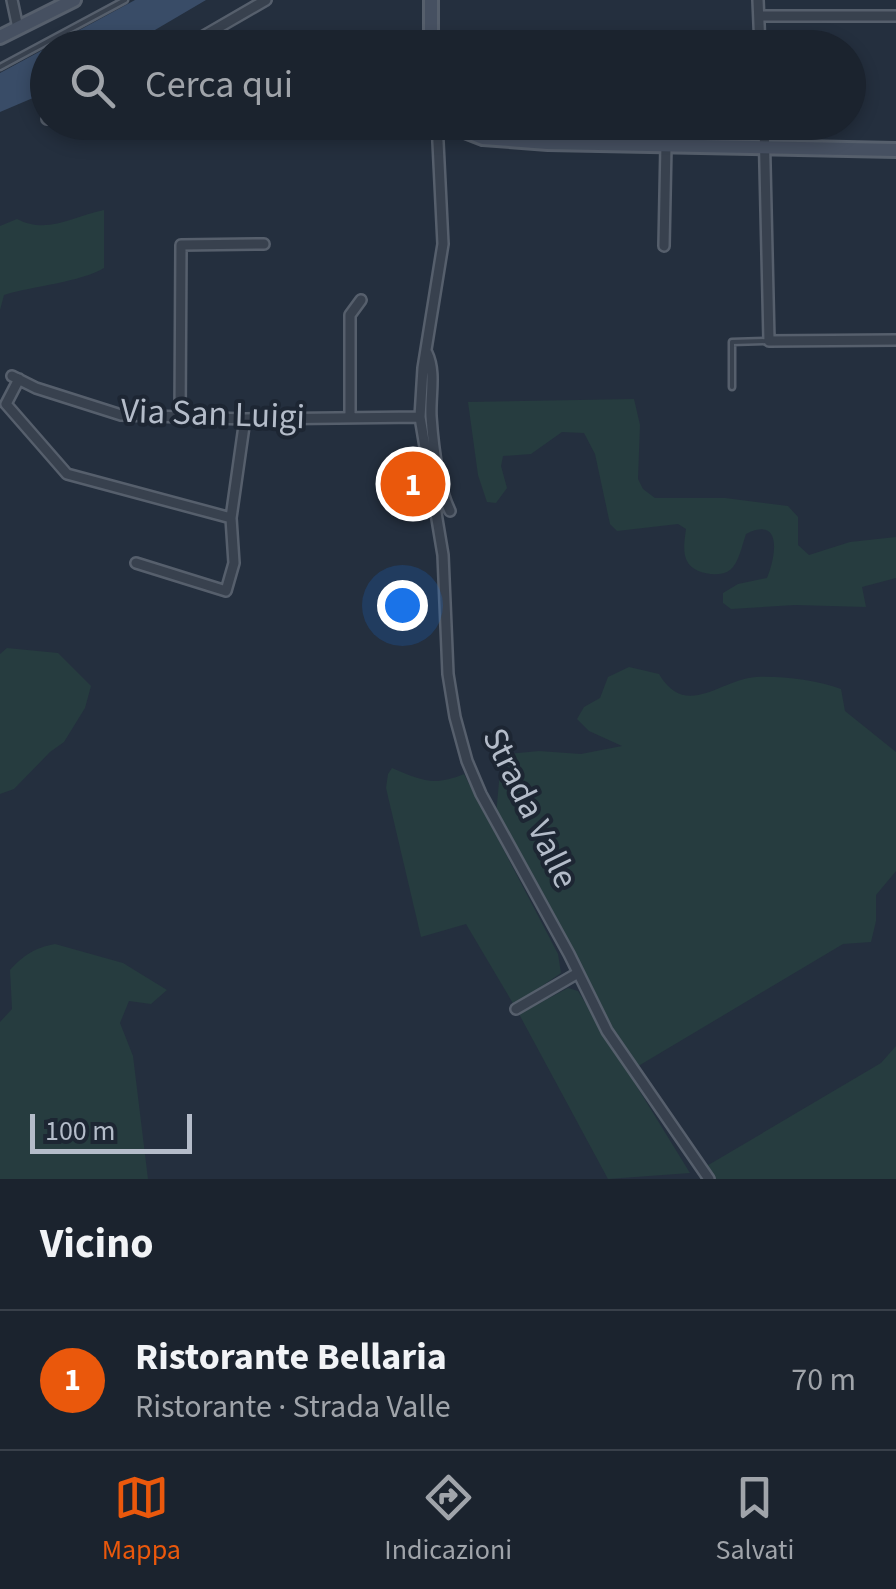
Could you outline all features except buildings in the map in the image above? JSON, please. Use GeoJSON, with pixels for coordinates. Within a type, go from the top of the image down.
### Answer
{"type":"FeatureCollection","features":[{"type":"Feature","properties":{"kind":"street"},"geometry":{"type":"LineString","coordinates":[[12,0],[18,28]]}},
{"type":"Feature","properties":{"kind":"street"},"geometry":{"type":"LineString","coordinates":[[0,37],[74,0]]}},
{"type":"Feature","properties":{"kind":"street"},"geometry":{"type":"LineString","coordinates":[[214,30],[266,0]]}},
{"type":"Feature","properties":{"kind":"street"},"geometry":{"type":"LineString","coordinates":[[430,0],[431,30]]}},
{"type":"Feature","properties":{"kind":"street"},"geometry":{"type":"LineString","coordinates":[[758,0],[759,30]]}},
{"type":"Feature","properties":{"kind":"street"},"geometry":{"type":"LineString","coordinates":[[759,16],[896,16]]}},
{"type":"Feature","properties":{"kind":"street","name":"Strada Valle"},"geometry":{"type":"LineString","coordinates":[[439,140],[443,244],[420,417],[443,554],[448,674],[454,717],[481,794],[606,1031],[709,1179]]}},
{"type":"Feature","properties":{"kind":"street"},"geometry":{"type":"LineString","coordinates":[[511,140],[896,150]]}},
{"type":"Feature","properties":{"kind":"street"},"geometry":{"type":"LineString","coordinates":[[764,140],[769,341],[896,340]]}},
{"type":"Feature","properties":{"kind":"street"},"geometry":{"type":"LineString","coordinates":[[664,246],[666,145]]}},
{"type":"Feature","properties":{"kind":"street"},"geometry":{"type":"LineString","coordinates":[[180,418],[181,245],[264,244]]}},
{"type":"Feature","properties":{"kind":"street"},"geometry":{"type":"LineString","coordinates":[[350,417],[350,315],[361,300]]}},
{"type":"Feature","properties":{"kind":"street"},"geometry":{"type":"LineString","coordinates":[[426,350],[432,364],[431,417],[437,458],[450,511]]}},
{"type":"Feature","properties":{"kind":"street","name":"Via San Luigi"},"geometry":{"type":"LineString","coordinates":[[232,518],[67,474],[6,404],[15,377],[120,416],[420,417]]}},
{"type":"Feature","properties":{"kind":"street"},"geometry":{"type":"LineString","coordinates":[[136,562],[226,591],[234,563],[232,518],[245,419]]}},
{"type":"Feature","properties":{"kind":"street"},"geometry":{"type":"LineString","coordinates":[[516,1009],[578,973]]}},
{"type":"Feature","properties":{"kind":"lane"},"geometry":{"type":"LineString","coordinates":[[68,30],[125,0]]}},
{"type":"Feature","properties":{"kind":"lane"},"geometry":{"type":"LineString","coordinates":[[0,66],[30,50]]}},
{"type":"Feature","properties":{"kind":"lane"},"geometry":{"type":"LineString","coordinates":[[732,387],[732,342],[769,341]]}},
{"type":"Feature","properties":{"kind":"green space"},"geometry":{"type":"Polygon","coordinates":[[[104,210],[104,268],[83,277],[4,295],[0,310],[0,226],[17,219],[50,225],[104,210]]]}},
{"type":"Feature","properties":{"kind":"green space"},"geometry":{"type":"Polygon","coordinates":[[[634,399],[640,425],[638,479],[655,498],[725,498],[788,506],[798,517],[798,545],[809,555],[850,542],[896,537],[896,578],[862,587],[866,607],[795,605],[731,609],[723,603],[723,593],[738,584],[767,578],[774,551],[771,535],[766,530],[746,534],[733,567],[725,573],[713,574],[700,571],[687,561],[686,529],[678,524],[617,531],[610,524],[595,454],[584,433],[562,432],[531,454],[503,456],[501,466],[507,488],[496,503],[487,502],[478,475],[468,402],[634,399]]]}},
{"type":"Feature","properties":{"kind":"green space"},"geometry":{"type":"Polygon","coordinates":[[[7,648],[58,653],[91,686],[85,708],[64,742],[14,789],[0,794],[0,654],[7,648]]]}},
{"type":"Feature","properties":{"kind":"green space"},"geometry":{"type":"Polygon","coordinates":[[[629,667],[659,674],[669,687],[692,696],[756,677],[799,679],[841,689],[845,711],[896,752],[896,871],[876,895],[871,942],[843,944],[635,1068],[496,815],[500,771],[508,754],[581,754],[622,746],[589,731],[577,719],[584,707],[600,698],[608,677],[629,667]]]}},
{"type":"Feature","properties":{"kind":"green space"},"geometry":{"type":"Polygon","coordinates":[[[392,768],[427,780],[464,774],[558,954],[561,973],[514,1005],[466,924],[421,937],[386,788],[392,768]]]}},
{"type":"Feature","properties":{"kind":"green space"},"geometry":{"type":"Polygon","coordinates":[[[55,944],[123,963],[167,990],[151,1004],[129,1001],[120,1023],[133,1056],[148,1179],[0,1179],[0,1022],[12,1009],[10,970],[30,953],[55,944]]]}},
{"type":"Feature","properties":{"kind":"green space"},"geometry":{"type":"Polygon","coordinates":[[[568,988],[578,991],[690,1173],[608,1179],[519,1014],[568,988]]]}},
{"type":"Feature","properties":{"kind":"green space"},"geometry":{"type":"Polygon","coordinates":[[[896,1046],[896,1179],[713,1179],[705,1167],[881,1063],[896,1046]]]}},
{"type":"Feature","properties":{"kind":"water"},"geometry":{"type":"Polygon","coordinates":[[[135,0],[206,0],[155,30],[80,30],[135,0]]]}},
{"type":"Feature","properties":{"kind":"water"},"geometry":{"type":"Polygon","coordinates":[[[30,57],[30,99],[0,112],[0,73],[30,57]]]}},
{"type":"Feature","properties":{"kind":"place","name":"Ristorante Bellaria"},"geometry":{"type":"Point","coordinates":[413,484]}}]}
